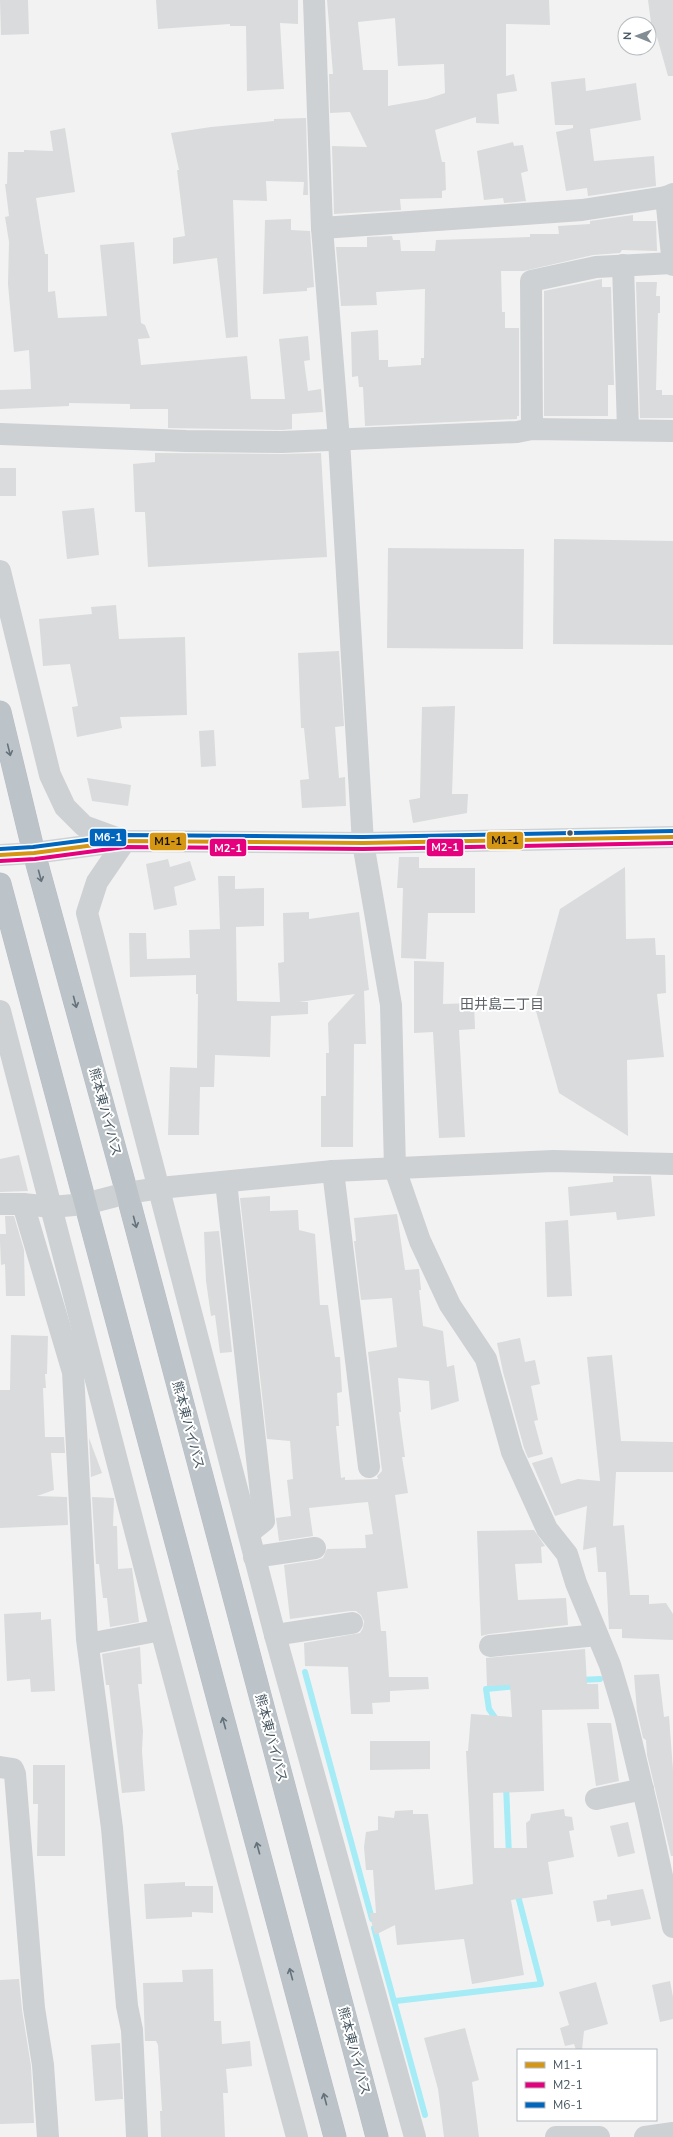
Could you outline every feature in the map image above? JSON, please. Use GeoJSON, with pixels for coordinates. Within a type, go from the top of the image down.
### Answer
{"type":"FeatureCollection","features":[{"type":"Feature","properties":{"kind":"highway","name":"熊本東バイパス"},"geometry":{"type":"LineString","coordinates":[[0,712],[34,853],[127,1193],[377,2137]]}},
{"type":"Feature","properties":{"kind":"highway"},"geometry":{"type":"LineString","coordinates":[[0,884],[335,2137]]}},
{"type":"Feature","properties":{"kind":"main road"},"geometry":{"type":"LineString","coordinates":[[0,855],[34,853],[125,841],[363,843],[673,837]]}},
{"type":"Feature","properties":{"kind":"street"},"geometry":{"type":"LineString","coordinates":[[314,0],[322,228],[339,440],[363,843],[391,1005],[395,1169],[420,1241],[450,1305],[486,1359],[512,1452],[547,1529],[566,1554],[610,1665],[623,1708],[643,1789],[666,1863],[673,1927]]}},
{"type":"Feature","properties":{"kind":"street"},"geometry":{"type":"LineString","coordinates":[[322,228],[582,210],[670,195],[673,264],[596,266],[531,281],[532,429]]}},
{"type":"Feature","properties":{"kind":"street"},"geometry":{"type":"LineString","coordinates":[[623,265],[628,430]]}},
{"type":"Feature","properties":{"kind":"street"},"geometry":{"type":"LineString","coordinates":[[0,434],[186,442],[339,440],[517,432],[532,429],[673,431]]}},
{"type":"Feature","properties":{"kind":"street"},"geometry":{"type":"LineString","coordinates":[[0,571],[50,775],[65,807],[84,826],[125,841],[97,882],[87,913],[160,1188],[275,1636],[416,2137]]}},
{"type":"Feature","properties":{"kind":"street"},"geometry":{"type":"LineString","coordinates":[[0,1011],[161,1630],[298,2137]]}},
{"type":"Feature","properties":{"kind":"street"},"geometry":{"type":"LineString","coordinates":[[0,1204],[23,1204],[52,1207],[85,1204],[127,1193],[160,1188],[333,1171],[553,1161],[673,1164]]}},
{"type":"Feature","properties":{"kind":"street"},"geometry":{"type":"LineString","coordinates":[[333,1171],[369,1467]]}},
{"type":"Feature","properties":{"kind":"street"},"geometry":{"type":"LineString","coordinates":[[226,1182],[264,1522],[248,1533]]}},
{"type":"Feature","properties":{"kind":"street"},"geometry":{"type":"LineString","coordinates":[[23,1204],[73,1372],[88,1644],[112,1828],[127,2006],[132,2030],[137,2137]]}},
{"type":"Feature","properties":{"kind":"street"},"geometry":{"type":"LineString","coordinates":[[254,1557],[315,1548]]}},
{"type":"Feature","properties":{"kind":"street"},"geometry":{"type":"LineString","coordinates":[[275,1636],[352,1623]]}},
{"type":"Feature","properties":{"kind":"street"},"geometry":{"type":"LineString","coordinates":[[88,1644],[161,1630]]}},
{"type":"Feature","properties":{"kind":"street"},"geometry":{"type":"LineString","coordinates":[[490,1646],[597,1635]]}},
{"type":"Feature","properties":{"kind":"street"},"geometry":{"type":"LineString","coordinates":[[0,1768],[13,1769],[15,1774],[34,2008],[43,2065],[48,2137]]}},
{"type":"Feature","properties":{"kind":"street"},"geometry":{"type":"LineString","coordinates":[[596,1799],[643,1789]]}},
{"type":"Feature","properties":{"kind":"street"},"geometry":{"type":"LineString","coordinates":[[556,2137],[599,2137]]}},
{"type":"Feature","properties":{"kind":"building"},"geometry":{"type":"Polygon","coordinates":[[[0,0],[28,0],[29,34],[1,35],[0,0]]]}},
{"type":"Feature","properties":{"kind":"building"},"geometry":{"type":"Polygon","coordinates":[[[156,0],[298,0],[298,24],[280,23],[284,89],[247,91],[246,26],[230,26],[230,24],[158,29],[156,0]]]}},
{"type":"Feature","properties":{"kind":"building"},"geometry":{"type":"Polygon","coordinates":[[[327,0],[549,0],[550,25],[506,24],[506,76],[514,74],[517,91],[497,94],[499,124],[476,123],[476,117],[435,130],[442,162],[445,162],[446,190],[442,191],[442,198],[400,199],[401,210],[334,214],[332,146],[367,147],[350,112],[330,113],[329,74],[333,74],[327,0]],[[395,18],[358,22],[363,70],[388,70],[388,106],[427,99],[445,93],[444,64],[398,66],[395,18]]]}},
{"type":"Feature","properties":{"kind":"building"},"geometry":{"type":"Polygon","coordinates":[[[648,0],[673,0],[673,76],[668,76],[657,37],[657,16],[650,16],[648,0]]]}},
{"type":"Feature","properties":{"kind":"building"},"geometry":{"type":"Polygon","coordinates":[[[585,78],[586,91],[636,83],[641,120],[590,129],[594,161],[654,156],[656,186],[588,196],[587,188],[566,191],[556,132],[573,128],[573,125],[555,125],[551,82],[585,78]]]}},
{"type":"Feature","properties":{"kind":"building"},"geometry":{"type":"Polygon","coordinates":[[[306,118],[308,195],[303,195],[304,182],[266,181],[267,201],[233,200],[238,337],[226,338],[217,258],[173,264],[173,238],[185,236],[177,170],[179,170],[171,133],[211,127],[274,121],[274,119],[306,118]]]}},
{"type":"Feature","properties":{"kind":"building"},"geometry":{"type":"Polygon","coordinates":[[[65,128],[75,192],[36,198],[45,254],[48,254],[48,292],[55,291],[58,318],[107,316],[100,245],[134,242],[141,323],[145,325],[150,338],[138,339],[141,365],[247,356],[251,399],[285,399],[279,339],[308,336],[310,360],[304,361],[308,391],[321,389],[323,412],[292,414],[292,429],[282,430],[168,428],[168,409],[130,409],[130,404],[69,403],[69,406],[0,409],[0,390],[31,389],[29,350],[14,352],[8,284],[9,242],[5,217],[9,216],[5,184],[7,184],[8,152],[24,152],[24,150],[53,151],[50,131],[65,128]]]}},
{"type":"Feature","properties":{"kind":"building"},"geometry":{"type":"Polygon","coordinates":[[[513,142],[514,146],[523,145],[528,171],[521,173],[526,201],[504,203],[503,198],[484,200],[477,151],[513,142]]]}},
{"type":"Feature","properties":{"kind":"building"},"geometry":{"type":"Polygon","coordinates":[[[633,215],[633,221],[656,221],[657,251],[622,250],[620,253],[593,255],[524,271],[501,271],[502,312],[505,312],[505,328],[519,328],[519,416],[517,416],[517,419],[365,426],[363,387],[359,387],[358,376],[352,377],[351,332],[378,330],[379,360],[388,360],[388,367],[421,365],[421,358],[424,358],[425,289],[376,292],[377,305],[341,306],[336,247],[367,247],[367,237],[392,236],[393,240],[400,240],[401,251],[435,251],[436,240],[530,237],[530,234],[559,234],[558,226],[590,224],[590,221],[633,215]]]}},
{"type":"Feature","properties":{"kind":"building"},"geometry":{"type":"Polygon","coordinates":[[[291,219],[291,230],[310,231],[314,287],[307,288],[307,291],[263,294],[265,220],[291,219]]]}},
{"type":"Feature","properties":{"kind":"building"},"geometry":{"type":"Polygon","coordinates":[[[602,279],[602,287],[611,287],[614,385],[608,385],[608,416],[544,416],[544,291],[602,279]]]}},
{"type":"Feature","properties":{"kind":"building"},"geometry":{"type":"Polygon","coordinates":[[[636,282],[657,282],[656,296],[660,296],[660,313],[658,313],[656,390],[662,390],[662,395],[673,395],[673,418],[640,418],[636,282]]]}},
{"type":"Feature","properties":{"kind":"building"},"geometry":{"type":"Polygon","coordinates":[[[155,453],[321,453],[327,557],[148,567],[145,512],[135,512],[133,464],[155,462],[155,453]]]}},
{"type":"Feature","properties":{"kind":"building"},"geometry":{"type":"Polygon","coordinates":[[[0,468],[16,468],[16,496],[0,496],[0,468]]]}},
{"type":"Feature","properties":{"kind":"building"},"geometry":{"type":"Polygon","coordinates":[[[94,508],[99,555],[67,559],[62,511],[94,508]]]}},
{"type":"Feature","properties":{"kind":"building"},"geometry":{"type":"Polygon","coordinates":[[[554,539],[673,541],[673,645],[553,644],[554,539]]]}},
{"type":"Feature","properties":{"kind":"building"},"geometry":{"type":"Polygon","coordinates":[[[388,548],[524,549],[523,649],[387,648],[388,548]]]}},
{"type":"Feature","properties":{"kind":"building"},"geometry":{"type":"Polygon","coordinates":[[[116,605],[119,639],[185,637],[187,715],[120,717],[122,728],[77,737],[72,707],[78,706],[70,664],[43,666],[39,619],[92,614],[91,607],[116,605]]]}},
{"type":"Feature","properties":{"kind":"building"},"geometry":{"type":"Polygon","coordinates":[[[339,651],[344,726],[335,727],[339,778],[345,777],[346,806],[302,808],[300,780],[309,779],[304,728],[301,728],[298,653],[339,651]]]}},
{"type":"Feature","properties":{"kind":"building"},"geometry":{"type":"Polygon","coordinates":[[[455,706],[452,794],[468,794],[467,813],[413,823],[409,800],[420,798],[422,707],[455,706]]]}},
{"type":"Feature","properties":{"kind":"building"},"geometry":{"type":"Polygon","coordinates":[[[214,730],[216,766],[201,767],[199,731],[214,730]]]}},
{"type":"Feature","properties":{"kind":"building"},"geometry":{"type":"Polygon","coordinates":[[[87,778],[131,785],[128,806],[92,801],[87,778]]]}},
{"type":"Feature","properties":{"kind":"building"},"geometry":{"type":"Polygon","coordinates":[[[399,857],[419,857],[419,868],[475,868],[475,913],[428,913],[426,959],[401,958],[403,888],[397,888],[399,857]]]}},
{"type":"Feature","properties":{"kind":"building"},"geometry":{"type":"Polygon","coordinates":[[[168,859],[170,867],[190,861],[196,880],[174,887],[177,905],[154,910],[146,864],[168,859]]]}},
{"type":"Feature","properties":{"kind":"building"},"geometry":{"type":"Polygon","coordinates":[[[625,867],[626,939],[655,938],[656,955],[665,955],[666,993],[657,994],[664,1057],[627,1060],[628,1136],[559,1093],[534,1004],[560,909],[625,867]]]}},
{"type":"Feature","properties":{"kind":"building"},"geometry":{"type":"Polygon","coordinates":[[[218,876],[235,876],[235,889],[264,888],[264,926],[236,927],[237,1001],[280,1002],[278,963],[284,962],[283,913],[309,912],[309,919],[359,912],[369,990],[364,991],[366,1044],[354,1044],[353,1147],[321,1147],[321,1096],[326,1096],[326,1053],[329,1053],[328,1023],[355,994],[299,1002],[308,1002],[308,1014],[271,1016],[270,1057],[215,1055],[214,1087],[200,1087],[199,1135],[168,1135],[170,1067],[197,1068],[198,994],[196,994],[196,975],[130,977],[129,933],[146,933],[147,959],[190,958],[189,930],[220,929],[218,876]]]}},
{"type":"Feature","properties":{"kind":"building"},"geometry":{"type":"Polygon","coordinates":[[[414,961],[444,962],[443,1004],[474,1003],[475,1029],[459,1030],[465,1137],[439,1138],[433,1032],[414,1033],[414,961]]]}},
{"type":"Feature","properties":{"kind":"building"},"geometry":{"type":"Polygon","coordinates":[[[19,1155],[28,1191],[0,1192],[0,1159],[19,1155]]]}},
{"type":"Feature","properties":{"kind":"building"},"geometry":{"type":"Polygon","coordinates":[[[613,1176],[651,1176],[655,1216],[617,1220],[616,1212],[570,1216],[568,1187],[613,1182],[613,1176]]]}},
{"type":"Feature","properties":{"kind":"building"},"geometry":{"type":"Polygon","coordinates":[[[270,1196],[270,1211],[298,1210],[299,1230],[315,1234],[320,1305],[328,1305],[335,1357],[340,1357],[342,1392],[337,1393],[339,1426],[336,1426],[341,1478],[345,1477],[345,1480],[378,1479],[377,1476],[382,1471],[368,1352],[397,1347],[392,1298],[361,1300],[354,1241],[356,1241],[354,1218],[397,1214],[405,1270],[419,1269],[421,1290],[419,1290],[423,1326],[443,1331],[447,1367],[454,1365],[459,1401],[431,1410],[429,1381],[398,1378],[401,1412],[399,1412],[405,1457],[402,1457],[408,1493],[395,1495],[408,1588],[377,1592],[381,1631],[386,1631],[389,1677],[428,1677],[429,1689],[390,1691],[390,1702],[372,1703],[373,1714],[351,1714],[348,1667],[305,1666],[304,1643],[360,1633],[363,1628],[364,1621],[361,1615],[356,1611],[350,1611],[290,1619],[284,1565],[323,1558],[327,1549],[366,1548],[365,1535],[373,1534],[368,1502],[309,1508],[313,1536],[279,1541],[276,1518],[291,1516],[287,1480],[293,1479],[290,1441],[267,1439],[240,1198],[270,1196]]]}},
{"type":"Feature","properties":{"kind":"building"},"geometry":{"type":"Polygon","coordinates":[[[5,1216],[14,1216],[24,1250],[25,1296],[6,1296],[5,1264],[1,1265],[0,1242],[0,1234],[6,1234],[5,1216]]]}},
{"type":"Feature","properties":{"kind":"building"},"geometry":{"type":"Polygon","coordinates":[[[568,1220],[572,1296],[547,1297],[545,1222],[568,1220]]]}},
{"type":"Feature","properties":{"kind":"building"},"geometry":{"type":"Polygon","coordinates":[[[219,1231],[232,1352],[220,1353],[215,1315],[211,1316],[206,1281],[204,1232],[219,1231]]]}},
{"type":"Feature","properties":{"kind":"building"},"geometry":{"type":"Polygon","coordinates":[[[11,1335],[48,1336],[47,1374],[45,1374],[46,1388],[43,1388],[45,1437],[64,1437],[65,1453],[51,1453],[54,1490],[37,1496],[67,1497],[68,1525],[0,1528],[0,1390],[10,1390],[11,1335]]]}},
{"type":"Feature","properties":{"kind":"building"},"geometry":{"type":"Polygon","coordinates":[[[520,1338],[525,1362],[535,1360],[540,1384],[531,1386],[538,1420],[534,1421],[543,1454],[528,1458],[503,1372],[497,1343],[520,1338]]]}},
{"type":"Feature","properties":{"kind":"building"},"geometry":{"type":"Polygon","coordinates":[[[612,1355],[621,1441],[673,1442],[673,1472],[616,1472],[613,1526],[624,1525],[630,1595],[649,1595],[649,1604],[666,1603],[673,1614],[673,1640],[622,1638],[622,1629],[609,1629],[606,1572],[598,1572],[596,1547],[583,1550],[587,1506],[555,1516],[532,1463],[552,1457],[561,1484],[578,1479],[600,1481],[587,1357],[612,1355]]]}},
{"type":"Feature","properties":{"kind":"building"},"geometry":{"type":"Polygon","coordinates":[[[89,1438],[102,1473],[91,1477],[89,1438]]]}},
{"type":"Feature","properties":{"kind":"building"},"geometry":{"type":"Polygon","coordinates":[[[92,1497],[114,1498],[113,1526],[117,1526],[118,1569],[132,1568],[139,1622],[110,1627],[107,1598],[103,1598],[99,1564],[96,1564],[92,1497]]]}},
{"type":"Feature","properties":{"kind":"building"},"geometry":{"type":"Polygon","coordinates":[[[534,1530],[545,1546],[541,1547],[542,1563],[515,1564],[518,1600],[566,1598],[568,1625],[481,1636],[477,1531],[534,1530]]]}},
{"type":"Feature","properties":{"kind":"building"},"geometry":{"type":"Polygon","coordinates":[[[41,1612],[41,1620],[51,1619],[55,1691],[31,1692],[30,1679],[7,1681],[4,1614],[41,1612]]]}},
{"type":"Feature","properties":{"kind":"building"},"geometry":{"type":"Polygon","coordinates":[[[140,1647],[142,1684],[138,1684],[143,1731],[142,1751],[145,1791],[122,1793],[109,1685],[106,1685],[102,1654],[140,1647]]]}},
{"type":"Feature","properties":{"kind":"building"},"geometry":{"type":"Polygon","coordinates":[[[585,1649],[587,1684],[598,1684],[599,1709],[542,1710],[544,1791],[493,1793],[494,1848],[527,1848],[526,1823],[530,1820],[531,1814],[564,1809],[565,1816],[572,1817],[574,1830],[569,1831],[574,1857],[548,1862],[553,1894],[511,1900],[524,1975],[472,1984],[464,1939],[397,1945],[395,1925],[375,1935],[369,1913],[376,1913],[373,1870],[366,1870],[364,1847],[366,1832],[378,1830],[378,1816],[394,1818],[395,1811],[413,1810],[413,1814],[428,1814],[435,1890],[473,1884],[466,1751],[468,1751],[471,1714],[512,1717],[510,1685],[487,1686],[486,1658],[585,1649]]]}},
{"type":"Feature","properties":{"kind":"building"},"geometry":{"type":"Polygon","coordinates":[[[659,1674],[664,1717],[669,1716],[673,1770],[673,1856],[671,1856],[647,1755],[646,1740],[643,1738],[637,1711],[634,1675],[659,1674]]]}},
{"type":"Feature","properties":{"kind":"building"},"geometry":{"type":"Polygon","coordinates":[[[587,1723],[611,1723],[619,1781],[596,1786],[587,1723]]]}},
{"type":"Feature","properties":{"kind":"building"},"geometry":{"type":"Polygon","coordinates":[[[370,1741],[430,1741],[430,1769],[370,1770],[370,1741]]]}},
{"type":"Feature","properties":{"kind":"building"},"geometry":{"type":"Polygon","coordinates":[[[33,1765],[65,1765],[65,1856],[37,1856],[38,1804],[33,1804],[33,1765]]]}},
{"type":"Feature","properties":{"kind":"building"},"geometry":{"type":"Polygon","coordinates":[[[628,1822],[635,1853],[618,1857],[610,1826],[628,1822]]]}},
{"type":"Feature","properties":{"kind":"building"},"geometry":{"type":"Polygon","coordinates":[[[185,1882],[185,1886],[213,1886],[213,1913],[192,1912],[192,1917],[146,1919],[144,1884],[185,1882]]]}},
{"type":"Feature","properties":{"kind":"building"},"geometry":{"type":"Polygon","coordinates":[[[643,1889],[651,1919],[611,1926],[610,1920],[597,1922],[593,1901],[607,1899],[607,1895],[643,1889]]]}},
{"type":"Feature","properties":{"kind":"building"},"geometry":{"type":"Polygon","coordinates":[[[213,1969],[214,2021],[221,2021],[222,2044],[250,2041],[252,2066],[226,2069],[228,2093],[223,2093],[225,2137],[161,2137],[160,2111],[162,2111],[158,2045],[156,2041],[145,2041],[143,1983],[183,1982],[182,1970],[213,1969]]]}},
{"type":"Feature","properties":{"kind":"building"},"geometry":{"type":"Polygon","coordinates":[[[19,1979],[22,2010],[31,2066],[34,2123],[0,2124],[0,1980],[19,1979]]]}},
{"type":"Feature","properties":{"kind":"building"},"geometry":{"type":"Polygon","coordinates":[[[670,1981],[673,1997],[673,2019],[660,2022],[652,1985],[670,1981]]]}},
{"type":"Feature","properties":{"kind":"building"},"geometry":{"type":"Polygon","coordinates":[[[596,1982],[608,2024],[584,2031],[582,2049],[576,2049],[574,2044],[565,2046],[560,2028],[569,2025],[559,1992],[596,1982]]]}},
{"type":"Feature","properties":{"kind":"building"},"geometry":{"type":"Polygon","coordinates":[[[465,2028],[479,2080],[472,2082],[479,2137],[444,2137],[438,2089],[424,2038],[465,2028]]]}},
{"type":"Feature","properties":{"kind":"building"},"geometry":{"type":"Polygon","coordinates":[[[120,2043],[123,2099],[95,2101],[91,2045],[120,2043]]]}},
{"type":"Feature","properties":{"kind":"waterway"},"geometry":{"type":"LineString","coordinates":[[305,1672],[372,1919]]}},
{"type":"Feature","properties":{"kind":"waterway"},"geometry":{"type":"LineString","coordinates":[[580,1680],[600,1679]]}},
{"type":"Feature","properties":{"kind":"waterway"},"geometry":{"type":"LineString","coordinates":[[498,1722],[489,1709],[486,1689],[517,1686]]}},
{"type":"Feature","properties":{"kind":"waterway"},"geometry":{"type":"LineString","coordinates":[[506,1785],[509,1856]]}},
{"type":"Feature","properties":{"kind":"waterway"},"geometry":{"type":"LineString","coordinates":[[396,2001],[541,1984],[517,1892]]}},
{"type":"Feature","properties":{"kind":"waterway"},"geometry":{"type":"LineString","coordinates":[[374,1928],[425,2115]]}},
{"type":"Feature","properties":{"kind":"transit line","name":"M6-1"},"geometry":{"type":"LineString","coordinates":[[0,849],[33,847],[125,835],[363,837],[673,831]]}},
{"type":"Feature","properties":{"kind":"transit line","name":"M1-1"},"geometry":{"type":"LineString","coordinates":[[0,855],[34,853],[125,841],[363,843],[673,837]]}},
{"type":"Feature","properties":{"kind":"transit line","name":"M2-1"},"geometry":{"type":"LineString","coordinates":[[0,861],[35,859],[125,847],[363,849],[673,843]]}},
{"type":"Feature","properties":{"kind":"district","name":"田井島二丁目"},"geometry":{"type":"Point","coordinates":[502,1004]}}]}
